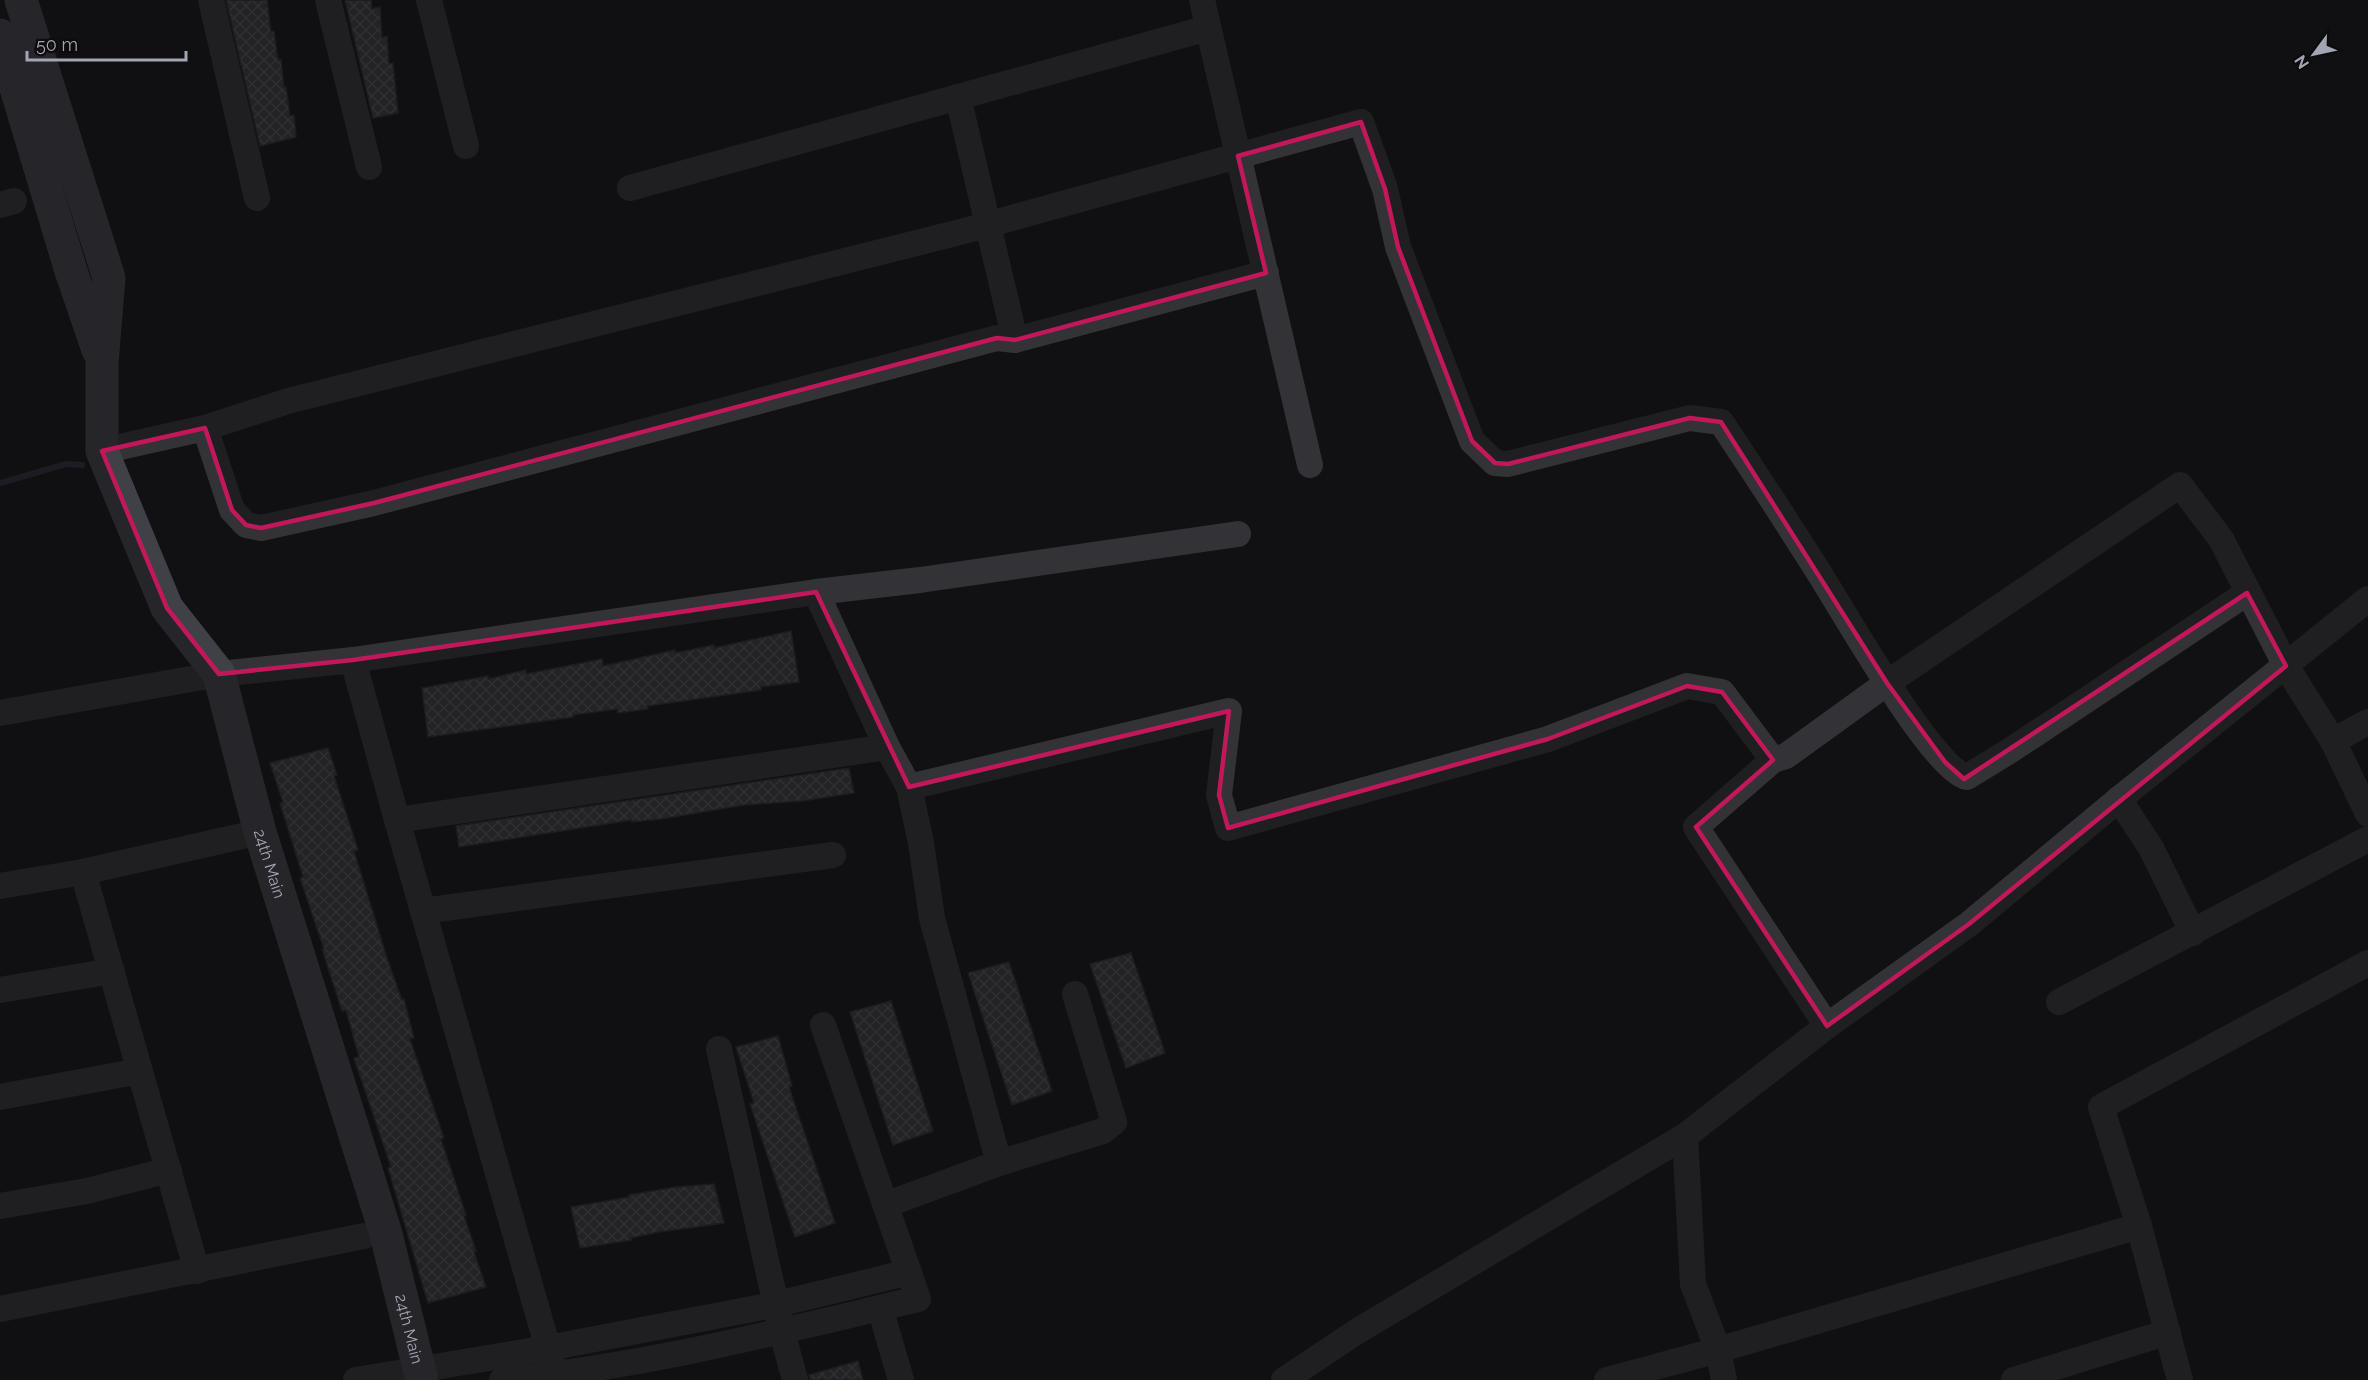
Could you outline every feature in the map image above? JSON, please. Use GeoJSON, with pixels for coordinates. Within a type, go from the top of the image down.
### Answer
{"type":"FeatureCollection","features":[{"type":"Feature","properties":{"kind":"street"},"geometry":{"type":"LineString","coordinates":[[21,0],[109,278],[102,363]]}},
{"type":"Feature","properties":{"kind":"street"},"geometry":{"type":"LineString","coordinates":[[211,0],[257,198]]}},
{"type":"Feature","properties":{"kind":"street"},"geometry":{"type":"LineString","coordinates":[[328,0],[369,167]]}},
{"type":"Feature","properties":{"kind":"street"},"geometry":{"type":"LineString","coordinates":[[429,0],[466,146]]}},
{"type":"Feature","properties":{"kind":"street"},"geometry":{"type":"LineString","coordinates":[[1202,0],[1311,465]]}},
{"type":"Feature","properties":{"kind":"street"},"geometry":{"type":"LineString","coordinates":[[630,188],[1209,28]]}},
{"type":"Feature","properties":{"kind":"street"},"geometry":{"type":"LineString","coordinates":[[0,35],[71,271],[102,363]]}},
{"type":"Feature","properties":{"kind":"street"},"geometry":{"type":"LineString","coordinates":[[958,97],[1015,340]]}},
{"type":"Feature","properties":{"kind":"street"},"geometry":{"type":"LineString","coordinates":[[102,451],[205,428],[288,401],[988,224],[1361,122],[1385,189],[1398,247],[1472,441],[1495,463],[1508,464],[1690,418],[1721,422],[1817,569],[1887,683],[1945,762],[1959,775],[1967,777],[2011,750],[2247,592]]}},
{"type":"Feature","properties":{"kind":"street"},"geometry":{"type":"LineString","coordinates":[[205,428],[232,510],[246,525],[261,528],[374,503],[997,339],[1015,340],[1266,273]]}},
{"type":"Feature","properties":{"kind":"street","name":"24th Main"},"geometry":{"type":"LineString","coordinates":[[102,363],[102,451],[167,608],[208,676],[251,834],[386,1234],[410,1375]]}},
{"type":"Feature","properties":{"kind":"street"},"geometry":{"type":"LineString","coordinates":[[1827,1026],[1696,827],[1773,760],[1786,756],[1887,683],[2180,485],[2221,539],[2286,666],[2333,741],[2368,814]]}},
{"type":"Feature","properties":{"kind":"street"},"geometry":{"type":"LineString","coordinates":[[0,713],[208,676],[353,660],[816,592],[920,580],[1238,534]]}},
{"type":"Feature","properties":{"kind":"street"},"geometry":{"type":"LineString","coordinates":[[816,592],[887,747],[909,787],[921,843],[932,918],[999,1163]]}},
{"type":"Feature","properties":{"kind":"street"},"geometry":{"type":"LineString","coordinates":[[1284,1380],[1356,1332],[1685,1136],[1827,1026],[1969,924],[2119,799],[2368,599]]}},
{"type":"Feature","properties":{"kind":"street"},"geometry":{"type":"LineString","coordinates":[[353,660],[556,1378]]}},
{"type":"Feature","properties":{"kind":"street"},"geometry":{"type":"LineString","coordinates":[[909,787],[1229,711],[1219,795],[1228,828],[1548,739],[1687,686],[1722,692],[1773,760]]}},
{"type":"Feature","properties":{"kind":"street"},"geometry":{"type":"LineString","coordinates":[[2333,741],[2368,722]]}},
{"type":"Feature","properties":{"kind":"street"},"geometry":{"type":"LineString","coordinates":[[397,820],[887,747]]}},
{"type":"Feature","properties":{"kind":"street"},"geometry":{"type":"LineString","coordinates":[[2119,799],[2151,848],[2193,933]]}},
{"type":"Feature","properties":{"kind":"street"},"geometry":{"type":"LineString","coordinates":[[0,886],[83,872],[251,834],[363,1236],[410,1375]]}},
{"type":"Feature","properties":{"kind":"street"},"geometry":{"type":"LineString","coordinates":[[2059,1002],[2193,933],[2368,838]]}},
{"type":"Feature","properties":{"kind":"street"},"geometry":{"type":"LineString","coordinates":[[423,911],[833,855]]}},
{"type":"Feature","properties":{"kind":"street"},"geometry":{"type":"LineString","coordinates":[[83,872],[197,1271]]}},
{"type":"Feature","properties":{"kind":"street"},"geometry":{"type":"LineString","coordinates":[[2180,1380],[2139,1226],[2101,1107],[2368,963]]}},
{"type":"Feature","properties":{"kind":"street"},"geometry":{"type":"LineString","coordinates":[[0,990],[112,970]]}},
{"type":"Feature","properties":{"kind":"street"},"geometry":{"type":"LineString","coordinates":[[885,1205],[999,1163],[1103,1131],[1114,1122],[1075,994]]}},
{"type":"Feature","properties":{"kind":"street"},"geometry":{"type":"LineString","coordinates":[[502,1380],[556,1378],[782,1332],[918,1299],[822,1025]]}},
{"type":"Feature","properties":{"kind":"street"},"geometry":{"type":"LineString","coordinates":[[719,1049],[778,1304],[782,1332],[795,1380]]}},
{"type":"Feature","properties":{"kind":"street"},"geometry":{"type":"LineString","coordinates":[[0,1097],[140,1071]]}},
{"type":"Feature","properties":{"kind":"street"},"geometry":{"type":"LineString","coordinates":[[1685,1136],[1694,1284],[1718,1350],[1724,1380]]}},
{"type":"Feature","properties":{"kind":"street"},"geometry":{"type":"LineString","coordinates":[[0,1206],[87,1191],[169,1170]]}},
{"type":"Feature","properties":{"kind":"street"},"geometry":{"type":"LineString","coordinates":[[1607,1380],[1718,1350],[2139,1226]]}},
{"type":"Feature","properties":{"kind":"street"},"geometry":{"type":"LineString","coordinates":[[0,1309],[363,1236]]}},
{"type":"Feature","properties":{"kind":"street"},"geometry":{"type":"LineString","coordinates":[[356,1380],[410,1375],[778,1304],[909,1272]]}},
{"type":"Feature","properties":{"kind":"street"},"geometry":{"type":"LineString","coordinates":[[880,1308],[901,1380]]}},
{"type":"Feature","properties":{"kind":"street"},"geometry":{"type":"LineString","coordinates":[[2014,1380],[2168,1332]]}},
{"type":"Feature","properties":{"kind":"highlighted area"},"geometry":{"type":"Polygon","coordinates":[[[1361,122],[1385,189],[1398,247],[1472,441],[1495,463],[1508,464],[1690,418],[1721,422],[1887,683],[1945,762],[1964,779],[2247,593],[2286,666],[1969,924],[1827,1026],[1696,827],[1773,760],[1722,692],[1687,686],[1548,739],[1228,828],[1219,795],[1229,711],[909,787],[816,592],[353,660],[219,674],[167,608],[102,451],[205,428],[232,510],[246,525],[261,528],[374,503],[997,338],[1015,340],[1266,273],[1238,156],[1361,122]]]}},
{"type":"Feature","properties":{"kind":"building"},"geometry":{"type":"Polygon","coordinates":[[[226,0],[267,0],[271,32],[274,31],[278,60],[281,59],[284,88],[286,87],[290,116],[294,115],[296,137],[260,146],[226,0]]]}},
{"type":"Feature","properties":{"kind":"building"},"geometry":{"type":"Polygon","coordinates":[[[345,0],[371,0],[372,9],[380,7],[382,38],[387,36],[389,64],[393,63],[398,113],[373,118],[345,0]]]}},
{"type":"Feature","properties":{"kind":"building"},"geometry":{"type":"Polygon","coordinates":[[[791,631],[799,682],[761,687],[761,690],[647,706],[648,709],[618,713],[617,709],[428,737],[422,688],[488,676],[488,679],[526,670],[526,674],[602,659],[603,666],[675,650],[675,653],[714,645],[714,648],[791,631]]]}},
{"type":"Feature","properties":{"kind":"building"},"geometry":{"type":"Polygon","coordinates":[[[328,748],[337,775],[334,776],[358,850],[354,851],[388,961],[402,1000],[404,999],[414,1038],[410,1039],[444,1138],[441,1139],[466,1215],[464,1216],[476,1251],[474,1252],[486,1287],[428,1303],[388,1168],[391,1167],[354,1058],[359,1057],[346,1010],[342,1011],[300,878],[303,877],[270,763],[328,748]]]}},
{"type":"Feature","properties":{"kind":"building"},"geometry":{"type":"Polygon","coordinates":[[[849,768],[854,793],[802,801],[744,805],[661,819],[632,822],[632,820],[459,847],[456,826],[849,768]]]}},
{"type":"Feature","properties":{"kind":"building"},"geometry":{"type":"Polygon","coordinates":[[[1131,953],[1165,1053],[1126,1068],[1090,964],[1131,953]]]}},
{"type":"Feature","properties":{"kind":"building"},"geometry":{"type":"Polygon","coordinates":[[[1009,962],[1052,1091],[1012,1105],[968,973],[1009,962]]]}},
{"type":"Feature","properties":{"kind":"building"},"geometry":{"type":"Polygon","coordinates":[[[891,1001],[933,1131],[893,1145],[850,1012],[891,1001]]]}},
{"type":"Feature","properties":{"kind":"building"},"geometry":{"type":"Polygon","coordinates":[[[778,1036],[792,1086],[789,1087],[835,1223],[795,1237],[750,1104],[754,1103],[736,1047],[778,1036]]]}},
{"type":"Feature","properties":{"kind":"building"},"geometry":{"type":"Polygon","coordinates":[[[714,1184],[724,1223],[659,1232],[631,1238],[632,1240],[580,1248],[571,1207],[676,1187],[714,1184]]]}},
{"type":"Feature","properties":{"kind":"building"},"geometry":{"type":"Polygon","coordinates":[[[858,1361],[863,1380],[810,1380],[809,1375],[858,1361]]]}},
{"type":"Feature","properties":{"kind":"waterway"},"geometry":{"type":"LineString","coordinates":[[0,483],[66,464],[82,465]]}}]}
